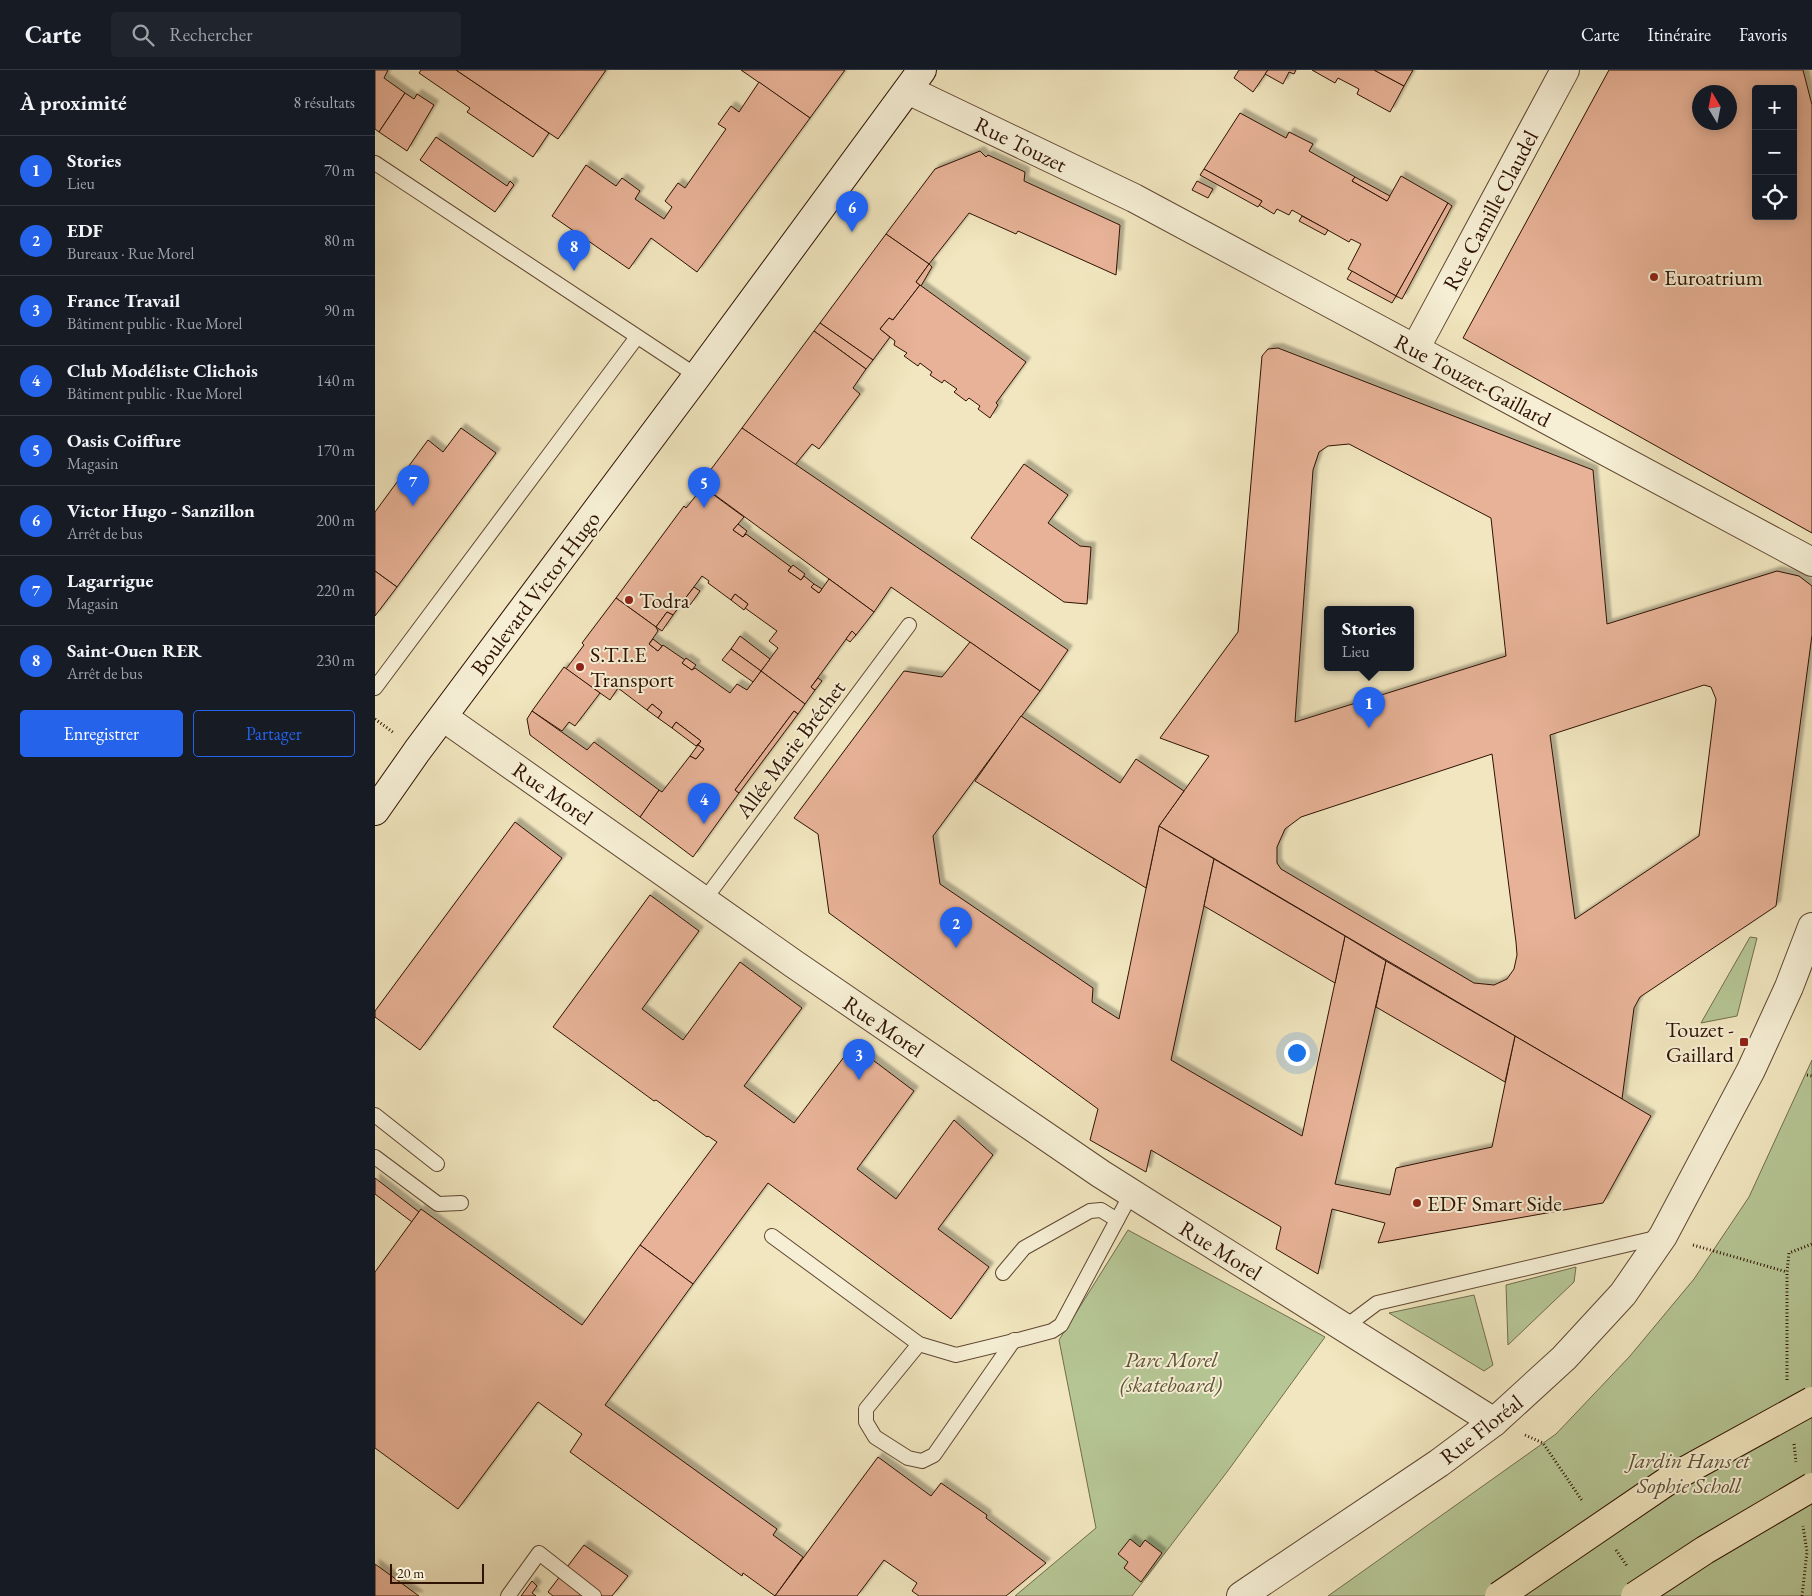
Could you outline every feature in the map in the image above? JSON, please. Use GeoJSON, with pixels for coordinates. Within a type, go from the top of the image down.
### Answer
{"type":"FeatureCollection","features":[{"type":"Feature","properties":{"kind":"highway"},"geometry":{"type":"LineString","coordinates":[[1499,1596],[1672,1478],[1812,1401]]}},
{"type":"Feature","properties":{"kind":"highway"},"geometry":{"type":"LineString","coordinates":[[1633,1585],[1705,1550],[1812,1487]]}},
{"type":"Feature","properties":{"kind":"street","name":"Rue Camille Claudel"},"geometry":{"type":"LineString","coordinates":[[1415,349],[1565,70]]}},
{"type":"Feature","properties":{"kind":"street","name":"Rue Touzet"},"geometry":{"type":"LineString","coordinates":[[915,80],[1134,198]]}},
{"type":"Feature","properties":{"kind":"street","name":"Boulevard Victor Hugo"},"geometry":{"type":"LineString","coordinates":[[375,811],[915,80]]}},
{"type":"Feature","properties":{"kind":"street","name":"Rue Touzet-Gaillard"},"geometry":{"type":"LineString","coordinates":[[1134,198],[1812,562]]}},
{"type":"Feature","properties":{"kind":"street","name":"Rue Morel"},"geometry":{"type":"LineString","coordinates":[[443,717],[705,899],[794,964],[1131,1194],[1495,1422]]}},
{"type":"Feature","properties":{"kind":"street","name":"Rue Floréal"},"geometry":{"type":"LineString","coordinates":[[1241,1596],[1439,1463],[1495,1422],[1564,1358],[1623,1294],[1669,1225],[1751,1070],[1789,987],[1812,926]]}},
{"type":"Feature","properties":{"kind":"lane"},"geometry":{"type":"LineString","coordinates":[[375,163],[697,376]]}},
{"type":"Feature","properties":{"kind":"lane"},"geometry":{"type":"LineString","coordinates":[[375,688],[637,337]]}},
{"type":"Feature","properties":{"kind":"lane","name":"Allée Marie Bréchet"},"geometry":{"type":"LineString","coordinates":[[705,899],[909,625]]}},
{"type":"Feature","properties":{"kind":"lane"},"geometry":{"type":"LineString","coordinates":[[375,1115],[437,1164]]}},
{"type":"Feature","properties":{"kind":"lane"},"geometry":{"type":"LineString","coordinates":[[375,1157],[438,1204],[461,1203]]}},
{"type":"Feature","properties":{"kind":"lane"},"geometry":{"type":"LineString","coordinates":[[772,1236],[919,1344],[956,1355],[1052,1331],[1061,1325],[1131,1194]]}},
{"type":"Feature","properties":{"kind":"lane"},"geometry":{"type":"LineString","coordinates":[[1003,1273],[1024,1248],[1090,1210],[1101,1210],[1117,1220]]}},
{"type":"Feature","properties":{"kind":"lane"},"geometry":{"type":"LineString","coordinates":[[1340,1324],[1377,1303],[1669,1225]]}},
{"type":"Feature","properties":{"kind":"lane"},"geometry":{"type":"LineString","coordinates":[[919,1344],[866,1409],[866,1422],[875,1437],[908,1458],[922,1461],[933,1455],[1014,1340]]}},
{"type":"Feature","properties":{"kind":"lane"},"geometry":{"type":"LineString","coordinates":[[508,1596],[539,1553],[594,1596]]}},
{"type":"Feature","properties":{"kind":"path"},"geometry":{"type":"LineString","coordinates":[[1807,1075],[1812,1076]]}},
{"type":"Feature","properties":{"kind":"path"},"geometry":{"type":"LineString","coordinates":[[1669,1225],[1787,1272]]}},
{"type":"Feature","properties":{"kind":"path"},"geometry":{"type":"LineString","coordinates":[[1495,1422],[1543,1443],[1586,1505]]}},
{"type":"Feature","properties":{"kind":"path"},"geometry":{"type":"LineString","coordinates":[[1612,1544],[1633,1585]]}},
{"type":"Feature","properties":{"kind":"green space"},"geometry":{"type":"Polygon","coordinates":[[[1750,937],[1757,938],[1737,1016],[1701,1023],[1750,937]]]}},
{"type":"Feature","properties":{"kind":"green space","name":"Jardin Hans et Sophie Scholl"},"geometry":{"type":"Polygon","coordinates":[[[1812,1060],[1812,1596],[1328,1596],[1556,1434],[1630,1356],[1694,1279],[1749,1197],[1812,1060]]]}},
{"type":"Feature","properties":{"kind":"green space","name":"Parc Morel (skateboard)"},"geometry":{"type":"Polygon","coordinates":[[[1128,1230],[1325,1337],[1227,1472],[1132,1596],[1015,1596],[1096,1528],[1059,1340],[1128,1230]]]}},
{"type":"Feature","properties":{"kind":"green space"},"geometry":{"type":"Polygon","coordinates":[[[1576,1267],[1574,1282],[1508,1345],[1506,1285],[1576,1267]]]}},
{"type":"Feature","properties":{"kind":"green space"},"geometry":{"type":"Polygon","coordinates":[[[1474,1295],[1493,1365],[1484,1371],[1389,1313],[1474,1295]]]}},
{"type":"Feature","properties":{"kind":"building"},"geometry":{"type":"Polygon","coordinates":[[[375,70],[388,70],[384,78],[405,93],[379,132],[375,129],[375,70]]]}},
{"type":"Feature","properties":{"kind":"building"},"geometry":{"type":"Polygon","coordinates":[[[421,70],[456,70],[549,133],[533,157],[467,112],[470,108],[419,73],[421,70]]]}},
{"type":"Feature","properties":{"kind":"building"},"geometry":{"type":"Polygon","coordinates":[[[456,70],[606,70],[558,139],[456,70]]]}},
{"type":"Feature","properties":{"kind":"building"},"geometry":{"type":"Polygon","coordinates":[[[741,70],[845,70],[810,118],[741,70]]]}},
{"type":"Feature","properties":{"kind":"building"},"geometry":{"type":"Polygon","coordinates":[[[1239,70],[1268,70],[1253,92],[1234,78],[1239,70]]]}},
{"type":"Feature","properties":{"kind":"building"},"geometry":{"type":"Polygon","coordinates":[[[1268,70],[1296,70],[1294,74],[1289,72],[1283,84],[1265,74],[1268,70]]]}},
{"type":"Feature","properties":{"kind":"building"},"geometry":{"type":"Polygon","coordinates":[[[1312,70],[1374,70],[1404,86],[1390,112],[1357,94],[1359,89],[1338,78],[1335,83],[1312,70]]]}},
{"type":"Feature","properties":{"kind":"building"},"geometry":{"type":"Polygon","coordinates":[[[1374,70],[1413,70],[1404,86],[1374,70]]]}},
{"type":"Feature","properties":{"kind":"building","name":"Euroatrium"},"geometry":{"type":"Polygon","coordinates":[[[1609,70],[1803,70],[1812,105],[1812,533],[1463,338],[1609,70]]]}},
{"type":"Feature","properties":{"kind":"building"},"geometry":{"type":"Polygon","coordinates":[[[759,82],[810,118],[697,272],[651,238],[629,269],[552,216],[586,165],[616,186],[622,178],[640,191],[635,199],[664,219],[672,207],[665,201],[678,183],[685,188],[726,129],[718,124],[731,106],[739,112],[759,82]]]}},
{"type":"Feature","properties":{"kind":"building"},"geometry":{"type":"Polygon","coordinates":[[[405,93],[414,99],[417,94],[434,105],[407,151],[379,132],[405,93]]]}},
{"type":"Feature","properties":{"kind":"building"},"geometry":{"type":"Polygon","coordinates":[[[1240,113],[1286,138],[1289,132],[1313,144],[1309,151],[1355,177],[1352,181],[1387,201],[1401,176],[1448,203],[1396,296],[1348,269],[1361,244],[1351,239],[1349,242],[1292,210],[1289,215],[1277,209],[1274,214],[1259,205],[1262,201],[1204,169],[1240,113]]]}},
{"type":"Feature","properties":{"kind":"building"},"geometry":{"type":"Polygon","coordinates":[[[436,137],[507,186],[510,181],[514,185],[495,212],[420,160],[436,137]]]}},
{"type":"Feature","properties":{"kind":"building"},"geometry":{"type":"Polygon","coordinates":[[[980,151],[986,157],[988,155],[1025,172],[1024,181],[1120,225],[1116,275],[1018,231],[1016,234],[969,213],[929,264],[886,234],[935,169],[980,151]]]}},
{"type":"Feature","properties":{"kind":"building"},"geometry":{"type":"Polygon","coordinates":[[[1204,169],[1262,201],[1258,207],[1200,175],[1204,169]]]}},
{"type":"Feature","properties":{"kind":"building"},"geometry":{"type":"Polygon","coordinates":[[[1355,177],[1390,196],[1387,201],[1352,181],[1355,177]]]}},
{"type":"Feature","properties":{"kind":"building"},"geometry":{"type":"Polygon","coordinates":[[[1197,181],[1213,189],[1208,198],[1192,190],[1197,181]]]}},
{"type":"Feature","properties":{"kind":"building"},"geometry":{"type":"Polygon","coordinates":[[[1448,203],[1452,206],[1402,299],[1396,296],[1448,203]]]}},
{"type":"Feature","properties":{"kind":"building"},"geometry":{"type":"Polygon","coordinates":[[[1302,216],[1328,230],[1325,235],[1299,221],[1302,216]]]}},
{"type":"Feature","properties":{"kind":"building"},"geometry":{"type":"Polygon","coordinates":[[[886,234],[929,264],[916,282],[920,285],[893,320],[889,318],[880,329],[890,337],[873,360],[820,323],[886,234]]]}},
{"type":"Feature","properties":{"kind":"building"},"geometry":{"type":"Polygon","coordinates":[[[929,264],[932,267],[921,286],[916,282],[929,264]]]}},
{"type":"Feature","properties":{"kind":"building"},"geometry":{"type":"Polygon","coordinates":[[[1352,271],[1396,296],[1392,303],[1347,279],[1352,271]]]}},
{"type":"Feature","properties":{"kind":"building"},"geometry":{"type":"Polygon","coordinates":[[[920,285],[1026,362],[996,403],[998,405],[990,418],[978,409],[980,406],[969,398],[966,401],[954,392],[957,389],[944,380],[942,383],[930,375],[932,372],[920,363],[918,366],[904,356],[907,353],[894,345],[895,341],[880,329],[889,318],[893,320],[920,285]]]}},
{"type":"Feature","properties":{"kind":"building"},"geometry":{"type":"Polygon","coordinates":[[[820,323],[873,360],[866,369],[814,331],[820,323]]]}},
{"type":"Feature","properties":{"kind":"building"},"geometry":{"type":"Polygon","coordinates":[[[814,331],[866,369],[853,388],[860,394],[819,449],[812,444],[795,465],[742,428],[814,331]]]}},
{"type":"Feature","properties":{"kind":"building"},"geometry":{"type":"Polygon","coordinates":[[[1278,348],[1593,470],[1607,624],[1777,571],[1799,576],[1812,586],[1812,635],[1776,906],[1640,997],[1634,1008],[1622,1099],[1159,826],[1209,756],[1160,738],[1238,632],[1262,356],[1268,349],[1278,348]],[[1349,444],[1328,446],[1319,452],[1313,470],[1295,722],[1506,656],[1491,518],[1349,444]],[[1704,685],[1550,735],[1575,919],[1699,836],[1716,699],[1711,687],[1704,685]],[[1492,754],[1301,817],[1285,829],[1277,847],[1277,863],[1281,869],[1474,983],[1494,985],[1507,979],[1514,969],[1517,955],[1492,754]]]}},
{"type":"Feature","properties":{"kind":"building"},"geometry":{"type":"Polygon","coordinates":[[[461,428],[496,453],[397,587],[375,571],[375,512],[428,440],[443,452],[461,428]]]}},
{"type":"Feature","properties":{"kind":"building"},"geometry":{"type":"Polygon","coordinates":[[[742,428],[1068,650],[1040,691],[891,587],[874,612],[700,484],[742,428]]]}},
{"type":"Feature","properties":{"kind":"building"},"geometry":{"type":"Polygon","coordinates":[[[1024,464],[1068,495],[1048,523],[1080,546],[1091,547],[1087,604],[1064,602],[971,538],[1024,464]]]}},
{"type":"Feature","properties":{"kind":"building"},"geometry":{"type":"Polygon","coordinates":[[[703,487],[744,517],[733,530],[743,537],[746,534],[791,567],[788,571],[801,580],[804,576],[814,584],[811,587],[819,593],[829,579],[874,612],[856,635],[852,631],[811,687],[815,690],[805,704],[761,671],[778,648],[769,641],[777,631],[745,608],[748,604],[735,594],[731,600],[708,583],[709,581],[702,576],[673,615],[667,612],[656,627],[616,598],[684,506],[686,508],[703,487]]]}},
{"type":"Feature","properties":{"kind":"building"},"geometry":{"type":"Polygon","coordinates":[[[738,524],[747,531],[743,537],[733,530],[738,524]]]}},
{"type":"Feature","properties":{"kind":"building"},"geometry":{"type":"Polygon","coordinates":[[[793,565],[805,574],[801,580],[788,571],[793,565]]]}},
{"type":"Feature","properties":{"kind":"building"},"geometry":{"type":"Polygon","coordinates":[[[375,571],[397,587],[375,616],[375,571]]]}},
{"type":"Feature","properties":{"kind":"building"},"geometry":{"type":"Polygon","coordinates":[[[814,584],[822,589],[819,593],[811,587],[814,584]]]}},
{"type":"Feature","properties":{"kind":"building"},"geometry":{"type":"Polygon","coordinates":[[[694,587],[700,591],[690,605],[684,600],[694,587]]]}},
{"type":"Feature","properties":{"kind":"building"},"geometry":{"type":"Polygon","coordinates":[[[735,594],[748,604],[744,610],[731,600],[735,594]]]}},
{"type":"Feature","properties":{"kind":"building"},"geometry":{"type":"Polygon","coordinates":[[[616,598],[656,627],[658,631],[649,644],[658,651],[663,645],[685,660],[682,663],[692,670],[695,668],[730,693],[737,684],[747,690],[761,671],[805,704],[798,714],[794,711],[735,790],[739,793],[693,857],[640,817],[659,790],[662,792],[690,756],[696,759],[704,749],[698,745],[701,741],[676,722],[672,728],[658,718],[662,712],[652,704],[647,710],[618,688],[610,700],[566,669],[584,645],[582,643],[616,598]]]}},
{"type":"Feature","properties":{"kind":"building"},"geometry":{"type":"Polygon","coordinates":[[[667,612],[673,615],[662,631],[656,627],[667,612]]]}},
{"type":"Feature","properties":{"kind":"building"},"geometry":{"type":"Polygon","coordinates":[[[852,631],[856,635],[850,642],[846,639],[852,631]]]}},
{"type":"Feature","properties":{"kind":"building"},"geometry":{"type":"Polygon","coordinates":[[[740,636],[770,659],[761,671],[731,649],[740,636]]]}},
{"type":"Feature","properties":{"kind":"building"},"geometry":{"type":"Polygon","coordinates":[[[653,639],[662,646],[658,651],[649,644],[653,639]]]}},
{"type":"Feature","properties":{"kind":"building"},"geometry":{"type":"Polygon","coordinates":[[[970,642],[1040,691],[933,836],[940,884],[1093,988],[1092,1002],[1119,1019],[1159,826],[1214,859],[1171,1060],[1302,1136],[1345,936],[1386,961],[1335,1184],[1390,1195],[1396,1168],[1492,1147],[1515,1036],[1651,1116],[1603,1203],[1378,1243],[1385,1223],[1332,1209],[1318,1274],[1276,1249],[1281,1227],[1151,1150],[1146,1172],[1090,1140],[1098,1109],[829,913],[818,834],[794,818],[904,671],[942,677],[970,642]]]}},
{"type":"Feature","properties":{"kind":"building"},"geometry":{"type":"Polygon","coordinates":[[[731,649],[761,671],[753,682],[722,660],[731,649]]]}},
{"type":"Feature","properties":{"kind":"building"},"geometry":{"type":"Polygon","coordinates":[[[686,658],[696,665],[692,670],[682,663],[686,658]]]}},
{"type":"Feature","properties":{"kind":"building"},"geometry":{"type":"Polygon","coordinates":[[[564,667],[600,693],[575,726],[569,722],[562,731],[532,711],[564,667]]]}},
{"type":"Feature","properties":{"kind":"building"},"geometry":{"type":"Polygon","coordinates":[[[818,678],[822,681],[815,690],[811,687],[818,678]]]}},
{"type":"Feature","properties":{"kind":"building"},"geometry":{"type":"Polygon","coordinates":[[[652,704],[662,712],[658,718],[647,710],[652,704]]]}},
{"type":"Feature","properties":{"kind":"building"},"geometry":{"type":"Polygon","coordinates":[[[532,711],[587,750],[594,742],[659,790],[640,817],[530,735],[527,719],[532,711]]]}},
{"type":"Feature","properties":{"kind":"building"},"geometry":{"type":"Polygon","coordinates":[[[794,711],[798,714],[739,793],[735,790],[794,711]]]}},
{"type":"Feature","properties":{"kind":"building"},"geometry":{"type":"Polygon","coordinates":[[[1021,716],[1120,783],[1136,759],[1184,791],[1159,826],[1146,888],[975,781],[1021,716]]]}},
{"type":"Feature","properties":{"kind":"building"},"geometry":{"type":"Polygon","coordinates":[[[676,722],[701,741],[696,746],[672,728],[676,722]]]}},
{"type":"Feature","properties":{"kind":"building"},"geometry":{"type":"Polygon","coordinates":[[[698,745],[704,749],[696,759],[690,756],[698,745]]]}},
{"type":"Feature","properties":{"kind":"building"},"geometry":{"type":"Polygon","coordinates":[[[515,822],[562,858],[420,1050],[375,1017],[375,1011],[515,822]]]}},
{"type":"Feature","properties":{"kind":"building"},"geometry":{"type":"Polygon","coordinates":[[[1214,859],[1345,936],[1335,983],[1204,906],[1214,859]]]}},
{"type":"Feature","properties":{"kind":"building"},"geometry":{"type":"Polygon","coordinates":[[[650,895],[699,931],[642,1009],[683,1040],[740,962],[802,1008],[744,1086],[794,1123],[853,1045],[914,1091],[857,1169],[896,1199],[954,1120],[993,1155],[938,1229],[989,1267],[951,1319],[768,1183],[693,1284],[640,1245],[717,1142],[707,1137],[656,1100],[654,1101],[553,1027],[650,895]]]}},
{"type":"Feature","properties":{"kind":"building"},"geometry":{"type":"Polygon","coordinates":[[[1386,961],[1515,1036],[1505,1082],[1376,1007],[1386,961]]]}},
{"type":"Feature","properties":{"kind":"building"},"geometry":{"type":"Polygon","coordinates":[[[375,1178],[419,1212],[412,1222],[375,1194],[375,1178]]]}},
{"type":"Feature","properties":{"kind":"building"},"geometry":{"type":"Polygon","coordinates":[[[421,1209],[582,1325],[640,1245],[693,1284],[605,1405],[777,1529],[773,1535],[803,1557],[775,1596],[743,1573],[742,1576],[570,1452],[582,1434],[538,1402],[458,1509],[375,1448],[375,1272],[421,1209]]]}},
{"type":"Feature","properties":{"kind":"building"},"geometry":{"type":"Polygon","coordinates":[[[878,1457],[931,1496],[941,1483],[987,1515],[986,1518],[1046,1563],[1006,1596],[919,1596],[912,1591],[917,1583],[884,1560],[857,1596],[775,1596],[878,1457]]]}},
{"type":"Feature","properties":{"kind":"building"},"geometry":{"type":"Polygon","coordinates":[[[1130,1539],[1140,1547],[1145,1540],[1162,1553],[1141,1582],[1124,1568],[1128,1562],[1118,1554],[1130,1539]]]}},
{"type":"Feature","properties":{"kind":"building"},"geometry":{"type":"Polygon","coordinates":[[[584,1545],[628,1576],[612,1596],[553,1596],[548,1592],[584,1545]]]}},
{"type":"Feature","properties":{"kind":"building"},"geometry":{"type":"Polygon","coordinates":[[[375,1564],[419,1596],[375,1596],[375,1564]]]}},
{"type":"Feature","properties":{"kind":"building"},"geometry":{"type":"Polygon","coordinates":[[[532,1581],[537,1586],[532,1593],[536,1596],[521,1596],[532,1581]]]}},
{"type":"Feature","properties":{"kind":"place","name":"Victor Hugo - Sanzillon"},"geometry":{"type":"Point","coordinates":[852,232]}},
{"type":"Feature","properties":{"kind":"place","name":"Saint-Ouen RER"},"geometry":{"type":"Point","coordinates":[574,271]}},
{"type":"Feature","properties":{"kind":"place","name":"Euroatrium"},"geometry":{"type":"Point","coordinates":[1654,277]}},
{"type":"Feature","properties":{"kind":"place","name":"Lagarrigue"},"geometry":{"type":"Point","coordinates":[413,506]}},
{"type":"Feature","properties":{"kind":"place","name":"Oasis Coiffure"},"geometry":{"type":"Point","coordinates":[704,508]}},
{"type":"Feature","properties":{"kind":"place","name":"Todra"},"geometry":{"type":"Point","coordinates":[629,600]}},
{"type":"Feature","properties":{"kind":"place","name":"S.T.I.E Transport"},"geometry":{"type":"Point","coordinates":[580,667]}},
{"type":"Feature","properties":{"kind":"place","name":"Stories"},"geometry":{"type":"Point","coordinates":[1369,728]}},
{"type":"Feature","properties":{"kind":"place","name":"Club Modéliste Clichois"},"geometry":{"type":"Point","coordinates":[704,824]}},
{"type":"Feature","properties":{"kind":"place","name":"EDF"},"geometry":{"type":"Point","coordinates":[956,948]}},
{"type":"Feature","properties":{"kind":"place","name":"Touzet - Gaillard"},"geometry":{"type":"Point","coordinates":[1744,1042]}},
{"type":"Feature","properties":{"kind":"place","name":"France Travail"},"geometry":{"type":"Point","coordinates":[859,1080]}},
{"type":"Feature","properties":{"kind":"place","name":"EDF Smart Side"},"geometry":{"type":"Point","coordinates":[1417,1203]}}]}
